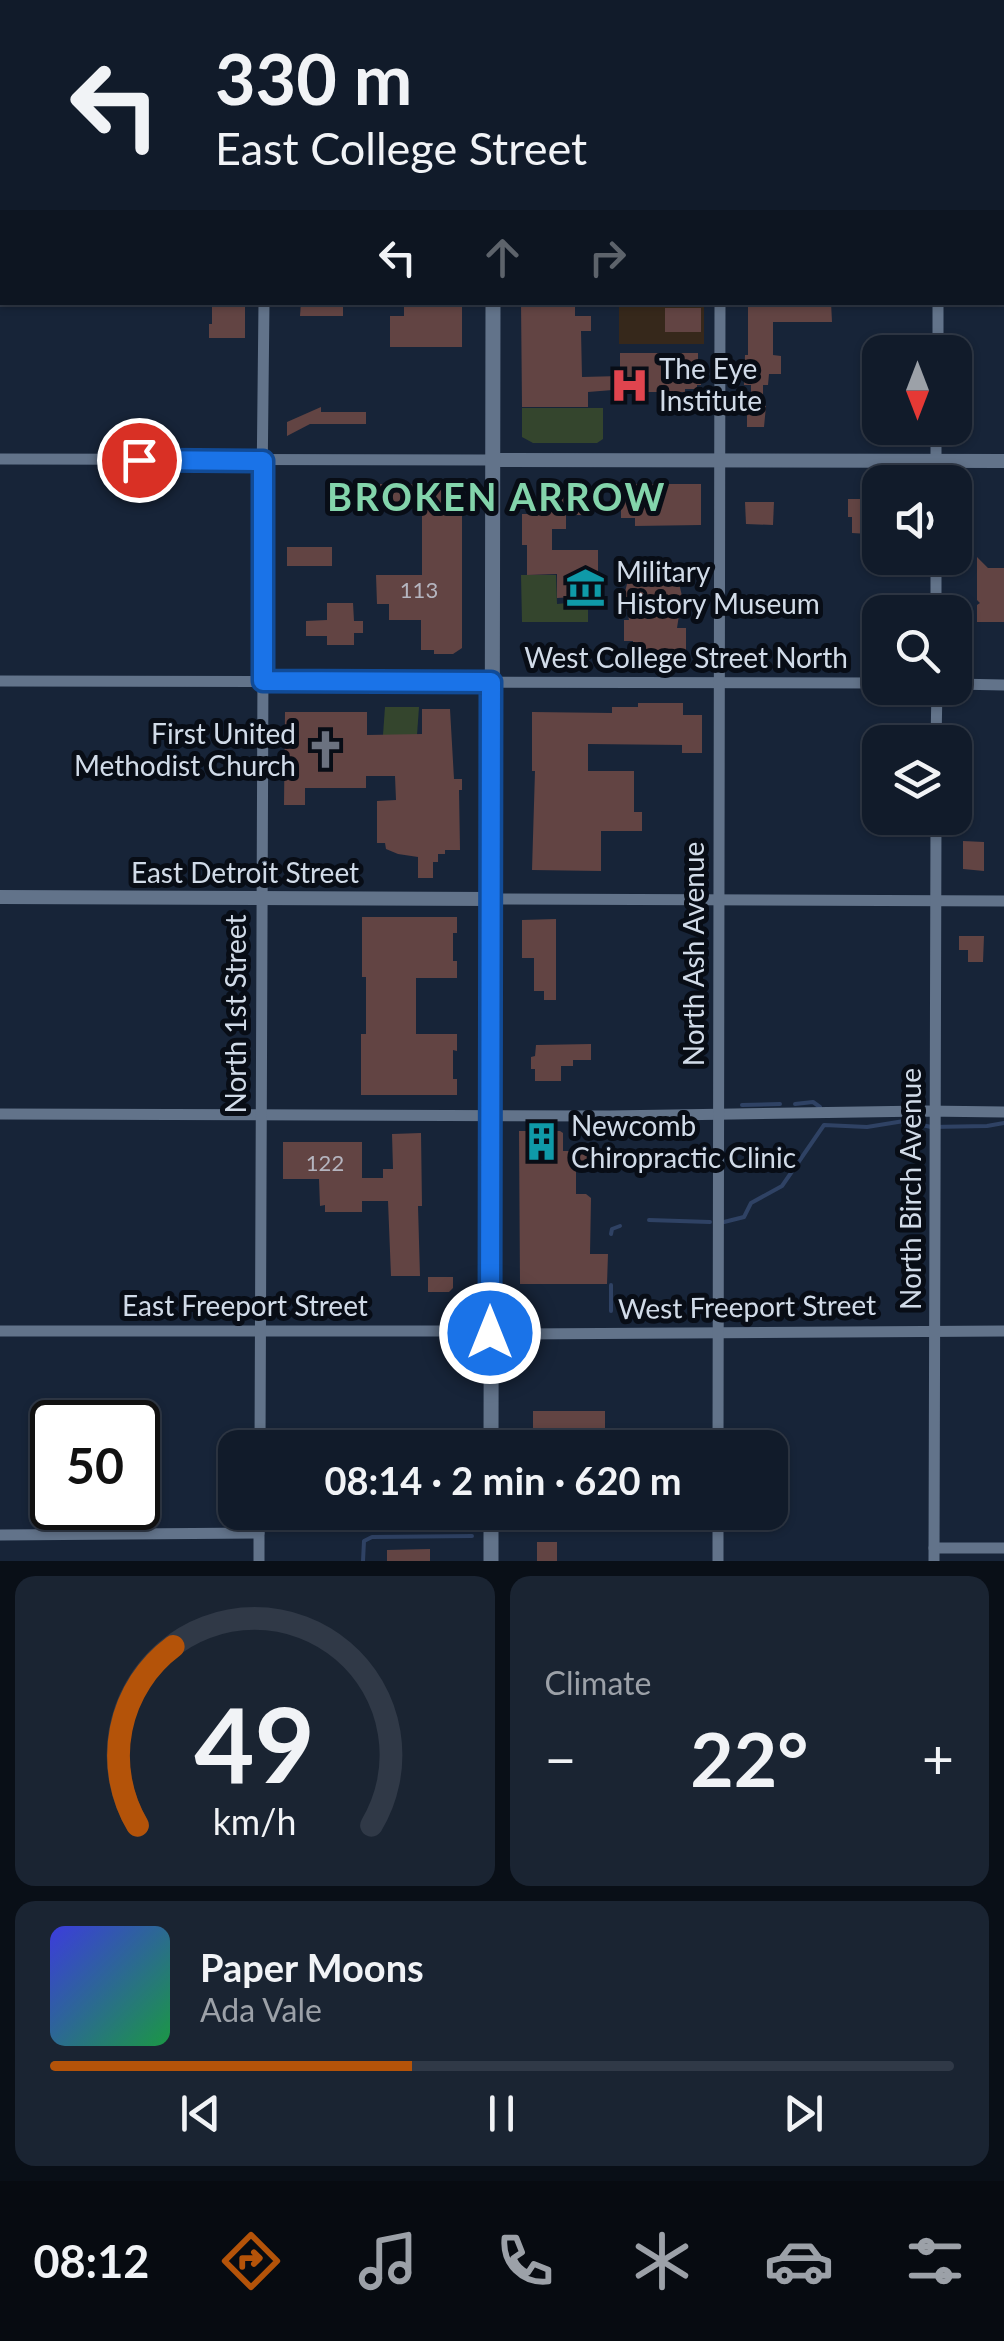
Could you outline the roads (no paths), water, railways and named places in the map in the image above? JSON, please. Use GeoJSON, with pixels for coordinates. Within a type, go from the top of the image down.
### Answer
{"type":"FeatureCollection","features":[{"type":"Feature","properties":{"kind":"main road"},"geometry":{"type":"LineString","coordinates":[[491,1430],[493,305]]}},
{"type":"Feature","properties":{"kind":"main road"},"geometry":{"type":"LineString","coordinates":[[491,1530],[491,1561]]}},
{"type":"Feature","properties":{"kind":"street","name":"North 1st Street"},"geometry":{"type":"LineString","coordinates":[[260,1430],[264,305]]}},
{"type":"Feature","properties":{"kind":"street","name":"North Ash Avenue"},"geometry":{"type":"LineString","coordinates":[[718,1430],[720,305]]}},
{"type":"Feature","properties":{"kind":"street"},"geometry":{"type":"LineString","coordinates":[[938,305],[938,335]]}},
{"type":"Feature","properties":{"kind":"street"},"geometry":{"type":"LineString","coordinates":[[936,445],[936,465]]}},
{"type":"Feature","properties":{"kind":"street"},"geometry":{"type":"LineString","coordinates":[[0,459],[1004,461]]}},
{"type":"Feature","properties":{"kind":"street","name":"West College Street North"},"geometry":{"type":"LineString","coordinates":[[0,682],[862,684]]}},
{"type":"Feature","properties":{"kind":"street"},"geometry":{"type":"LineString","coordinates":[[972,684],[1004,684]]}},
{"type":"Feature","properties":{"kind":"street","name":"North Birch Avenue"},"geometry":{"type":"LineString","coordinates":[[934,1554],[936,835]]}},
{"type":"Feature","properties":{"kind":"street","name":"East Detroit Street"},"geometry":{"type":"LineString","coordinates":[[0,897],[491,899]]}},
{"type":"Feature","properties":{"kind":"street"},"geometry":{"type":"LineString","coordinates":[[491,899],[1004,900]]}},
{"type":"Feature","properties":{"kind":"street"},"geometry":{"type":"LineString","coordinates":[[0,1114],[936,1116],[1004,1112]]}},
{"type":"Feature","properties":{"kind":"street","name":"East Freeport Street"},"geometry":{"type":"LineString","coordinates":[[0,1331],[490,1333]]}},
{"type":"Feature","properties":{"kind":"street","name":"West Freeport Street"},"geometry":{"type":"LineString","coordinates":[[490,1333],[1004,1331]]}},
{"type":"Feature","properties":{"kind":"street"},"geometry":{"type":"LineString","coordinates":[[260,1530],[260,1561]]}},
{"type":"Feature","properties":{"kind":"street"},"geometry":{"type":"LineString","coordinates":[[718,1530],[718,1561]]}},
{"type":"Feature","properties":{"kind":"street"},"geometry":{"type":"LineString","coordinates":[[0,1535],[260,1534]]}},
{"type":"Feature","properties":{"kind":"street"},"geometry":{"type":"LineString","coordinates":[[934,1554],[1004,1548]]}},
{"type":"Feature","properties":{"kind":"waterway"},"geometry":{"type":"LineString","coordinates":[[795,1104],[813,1102],[820,1107]]}},
{"type":"Feature","properties":{"kind":"waterway"},"geometry":{"type":"LineString","coordinates":[[742,1105],[780,1104]]}},
{"type":"Feature","properties":{"kind":"waterway"},"geometry":{"type":"LineString","coordinates":[[724,1222],[744,1217],[751,1203],[782,1186],[824,1125],[867,1127],[904,1121],[931,1127],[1004,1123]]}},
{"type":"Feature","properties":{"kind":"waterway"},"geometry":{"type":"LineString","coordinates":[[649,1220],[710,1222]]}},
{"type":"Feature","properties":{"kind":"waterway"},"geometry":{"type":"LineString","coordinates":[[611,1234],[612,1229],[620,1226]]}},
{"type":"Feature","properties":{"kind":"waterway"},"geometry":{"type":"LineString","coordinates":[[611,1285],[611,1311]]}},
{"type":"Feature","properties":{"kind":"waterway"},"geometry":{"type":"LineString","coordinates":[[363,1561],[364,1541],[372,1537],[472,1536]]}},
{"type":"Feature","properties":{"kind":"place","name":"The Eye Institute"},"geometry":{"type":"Point","coordinates":[629,385]}},
{"type":"Feature","properties":{"kind":"place","name":"Military History Museum"},"geometry":{"type":"Point","coordinates":[586,588]}},
{"type":"Feature","properties":{"kind":"place","name":"First United Methodist Church"},"geometry":{"type":"Point","coordinates":[326,750]}},
{"type":"Feature","properties":{"kind":"place","name":"Newcomb Chiropractic Clinic"},"geometry":{"type":"Point","coordinates":[541,1142]}},
{"type":"Feature","properties":{"kind":"district","name":"BROKEN ARROW"},"geometry":{"type":"Point","coordinates":[497,498]}}]}
